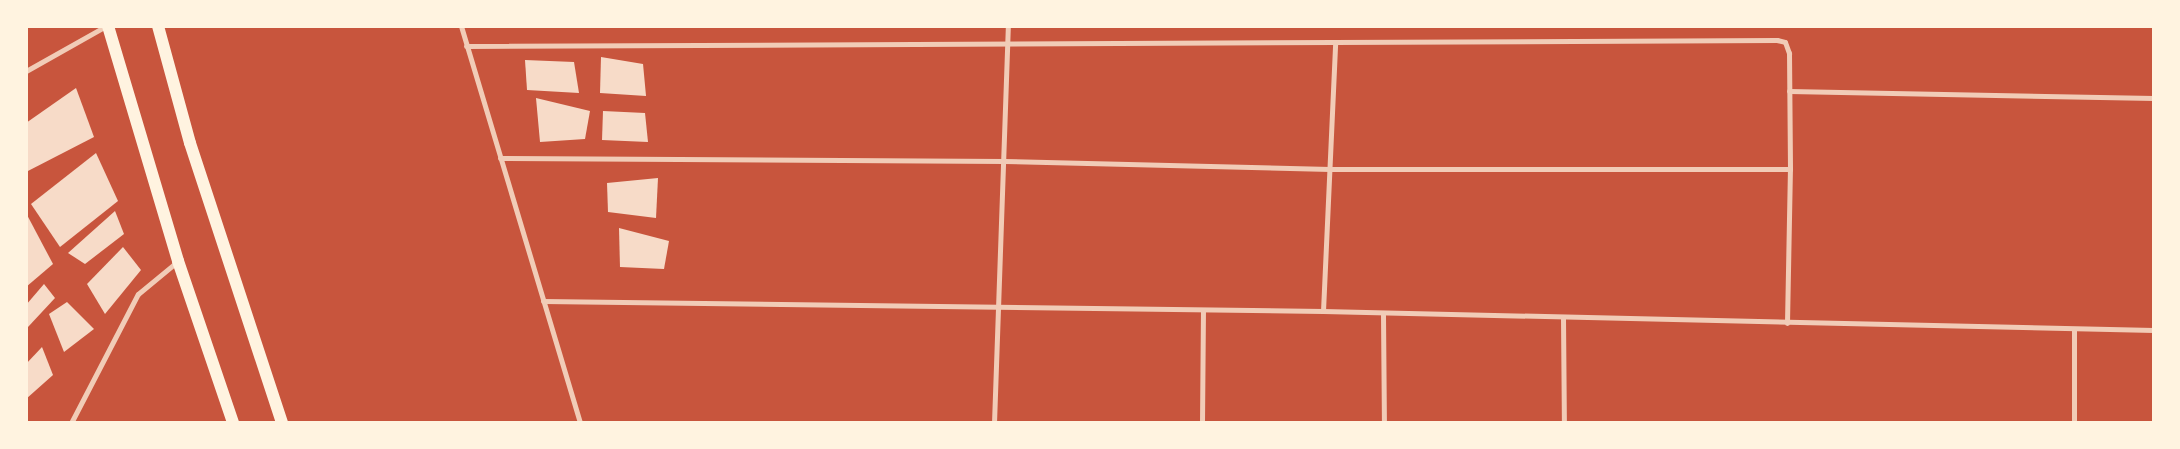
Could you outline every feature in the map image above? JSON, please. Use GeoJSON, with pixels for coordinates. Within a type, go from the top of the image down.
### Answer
{"type":"FeatureCollection","features":[{"type":"Feature","properties":{"kind":"main road"},"geometry":{"type":"LineString","coordinates":[[107,26],[178,261],[233,423]]}},
{"type":"Feature","properties":{"kind":"main road"},"geometry":{"type":"LineString","coordinates":[[158,26],[190,143],[282,423]]}},
{"type":"Feature","properties":{"kind":"street"},"geometry":{"type":"LineString","coordinates":[[26,71],[107,26]]}},
{"type":"Feature","properties":{"kind":"street"},"geometry":{"type":"LineString","coordinates":[[461,26],[580,423]]}},
{"type":"Feature","properties":{"kind":"street"},"geometry":{"type":"LineString","coordinates":[[994,423],[1009,45],[1008,26]]}},
{"type":"Feature","properties":{"kind":"street"},"geometry":{"type":"LineString","coordinates":[[466,46],[1776,40],[1785,42],[1789,53],[1790,169],[1787,323]]}},
{"type":"Feature","properties":{"kind":"street"},"geometry":{"type":"LineString","coordinates":[[1323,311],[1335,43]]}},
{"type":"Feature","properties":{"kind":"street"},"geometry":{"type":"LineString","coordinates":[[1789,91],[2154,98]]}},
{"type":"Feature","properties":{"kind":"street"},"geometry":{"type":"LineString","coordinates":[[500,158],[1004,161],[1330,169],[1790,169]]}},
{"type":"Feature","properties":{"kind":"street"},"geometry":{"type":"LineString","coordinates":[[71,423],[138,294],[178,261]]}},
{"type":"Feature","properties":{"kind":"street"},"geometry":{"type":"LineString","coordinates":[[543,301],[1203,311],[1323,311],[1383,315],[2154,330]]}},
{"type":"Feature","properties":{"kind":"street"},"geometry":{"type":"LineString","coordinates":[[1202,423],[1203,311]]}},
{"type":"Feature","properties":{"kind":"street"},"geometry":{"type":"LineString","coordinates":[[1383,315],[1384,423]]}},
{"type":"Feature","properties":{"kind":"street"},"geometry":{"type":"LineString","coordinates":[[1563,318],[1564,423]]}},
{"type":"Feature","properties":{"kind":"street"},"geometry":{"type":"LineString","coordinates":[[2074,328],[2074,423]]}},
{"type":"Feature","properties":{"kind":"building"},"geometry":{"type":"Polygon","coordinates":[[[601,57],[643,64],[646,96],[600,93],[601,57]]]}},
{"type":"Feature","properties":{"kind":"building"},"geometry":{"type":"Polygon","coordinates":[[[525,60],[574,62],[579,93],[527,90],[525,60]]]}},
{"type":"Feature","properties":{"kind":"building"},"geometry":{"type":"Polygon","coordinates":[[[76,88],[94,137],[26,172],[26,123],[76,88]]]}},
{"type":"Feature","properties":{"kind":"building"},"geometry":{"type":"Polygon","coordinates":[[[536,98],[590,111],[585,139],[540,142],[536,98]]]}},
{"type":"Feature","properties":{"kind":"building"},"geometry":{"type":"Polygon","coordinates":[[[603,111],[645,113],[648,142],[602,140],[603,111]]]}},
{"type":"Feature","properties":{"kind":"building"},"geometry":{"type":"Polygon","coordinates":[[[96,153],[118,201],[60,247],[31,204],[96,153]]]}},
{"type":"Feature","properties":{"kind":"building"},"geometry":{"type":"Polygon","coordinates":[[[658,178],[656,218],[608,212],[607,183],[658,178]]]}},
{"type":"Feature","properties":{"kind":"building"},"geometry":{"type":"Polygon","coordinates":[[[115,211],[124,234],[85,264],[68,253],[115,211]]]}},
{"type":"Feature","properties":{"kind":"building"},"geometry":{"type":"Polygon","coordinates":[[[26,213],[53,264],[26,287],[26,213]]]}},
{"type":"Feature","properties":{"kind":"building"},"geometry":{"type":"Polygon","coordinates":[[[619,228],[669,241],[664,269],[620,267],[619,228]]]}},
{"type":"Feature","properties":{"kind":"building"},"geometry":{"type":"Polygon","coordinates":[[[123,247],[141,270],[105,314],[87,284],[123,247]]]}},
{"type":"Feature","properties":{"kind":"building"},"geometry":{"type":"Polygon","coordinates":[[[44,284],[55,298],[28,327],[26,305],[44,284]]]}},
{"type":"Feature","properties":{"kind":"building"},"geometry":{"type":"Polygon","coordinates":[[[67,302],[94,329],[64,352],[49,314],[67,302]]]}},
{"type":"Feature","properties":{"kind":"building"},"geometry":{"type":"Polygon","coordinates":[[[42,347],[53,375],[26,399],[26,364],[42,347]]]}}]}
